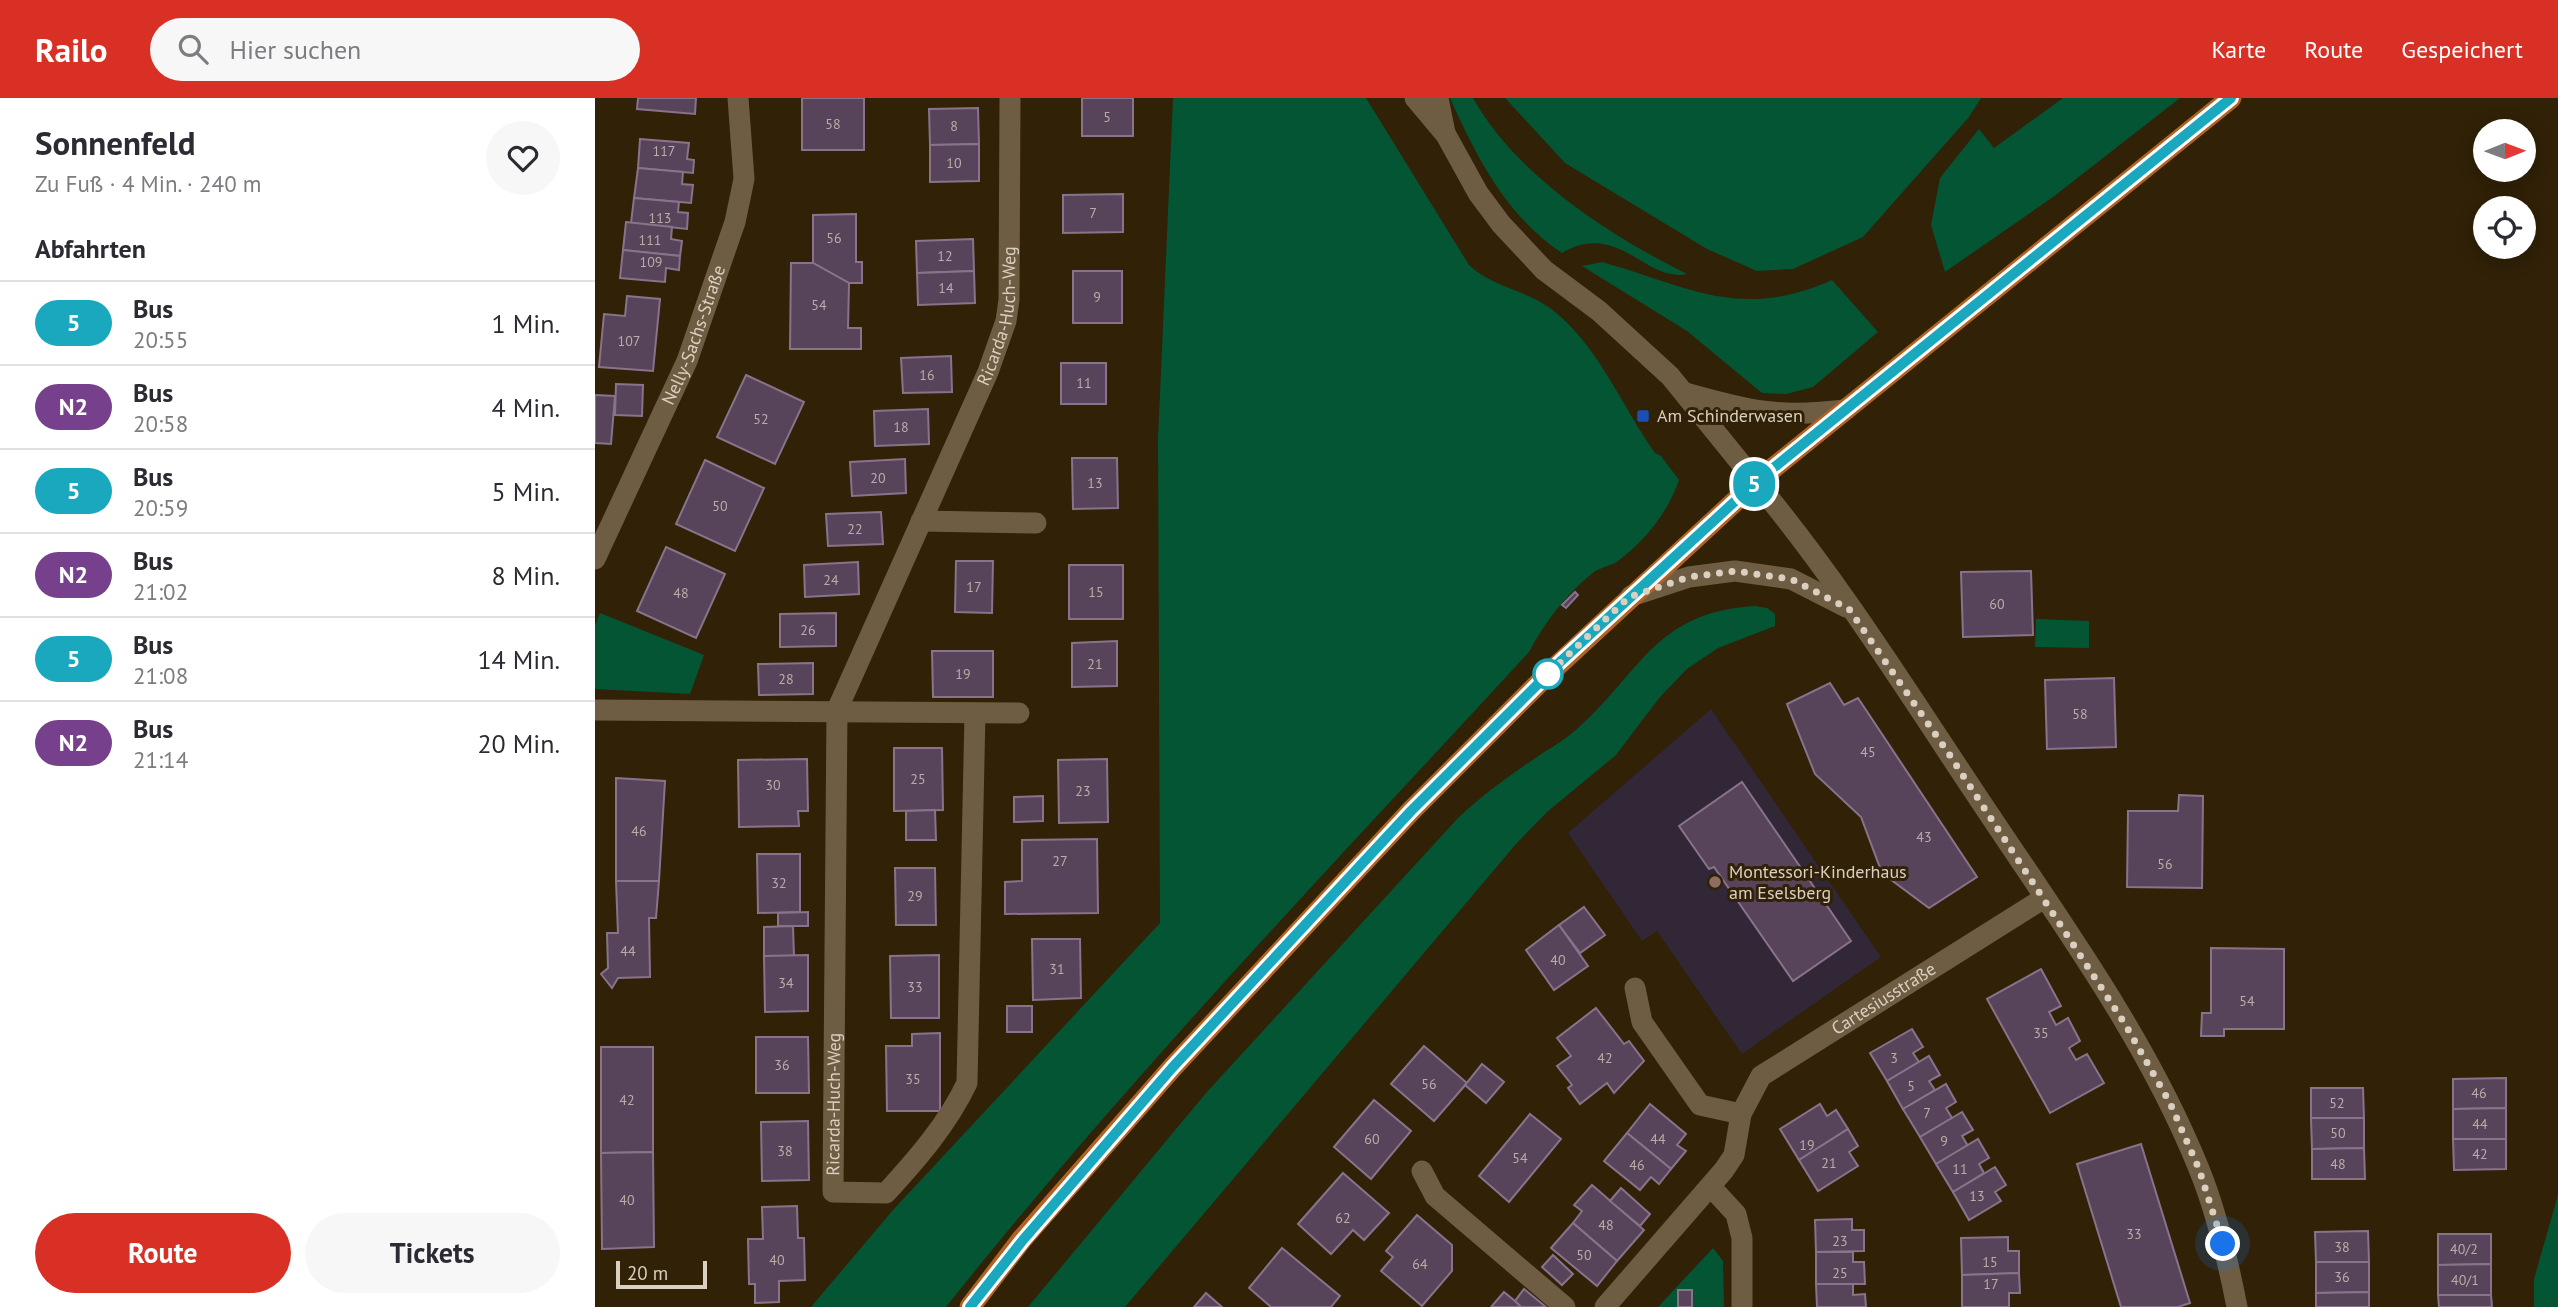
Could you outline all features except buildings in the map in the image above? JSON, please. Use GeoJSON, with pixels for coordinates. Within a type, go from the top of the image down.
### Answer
{"type":"FeatureCollection","features":[{"type":"Feature","properties":{"kind":"main road"},"geometry":{"type":"LineString","coordinates":[[970,1307],[1023,1240],[1172,1068],[1411,811],[1629,597],[1756,482],[2231,98]]}},
{"type":"Feature","properties":{"kind":"street","name":"Nelly-Sachs-Straße"},"geometry":{"type":"LineString","coordinates":[[596,554],[687,361],[735,222],[744,179],[738,98]]}},
{"type":"Feature","properties":{"kind":"street","name":"Ricarda-Huch-Weg"},"geometry":{"type":"LineString","coordinates":[[975,713],[967,1083],[957,1103],[926,1148],[886,1193],[833,1192],[837,710],[988,373],[1006,321],[1010,98]]}},
{"type":"Feature","properties":{"kind":"street"},"geometry":{"type":"LineString","coordinates":[[1415,98],[1446,135],[1478,193],[1501,224],[1544,270],[1599,311],[1686,393],[1790,523],[1849,609],[2045,898],[2125,1024],[2170,1103],[2210,1200],[2237,1307]]}},
{"type":"Feature","properties":{"kind":"street"},"geometry":{"type":"LineString","coordinates":[[1438,98],[1446,135]]}},
{"type":"Feature","properties":{"kind":"street"},"geometry":{"type":"LineString","coordinates":[[1686,393],[1759,413],[1797,416],[1845,410]]}},
{"type":"Feature","properties":{"kind":"street"},"geometry":{"type":"LineString","coordinates":[[921,521],[1036,523]]}},
{"type":"Feature","properties":{"kind":"street"},"geometry":{"type":"LineString","coordinates":[[1629,597],[1689,577],[1735,571],[1791,579],[1849,609]]}},
{"type":"Feature","properties":{"kind":"street"},"geometry":{"type":"LineString","coordinates":[[595,710],[1019,713]]}},
{"type":"Feature","properties":{"kind":"street","name":"Cartesiusstraße"},"geometry":{"type":"LineString","coordinates":[[1605,1307],[1711,1188],[1734,1155],[1741,1114],[1761,1076],[2045,898]]}},
{"type":"Feature","properties":{"kind":"street"},"geometry":{"type":"LineString","coordinates":[[1635,988],[1642,1022],[1700,1105],[1741,1114]]}},
{"type":"Feature","properties":{"kind":"street"},"geometry":{"type":"LineString","coordinates":[[1422,1171],[1435,1196],[1565,1307]]}},
{"type":"Feature","properties":{"kind":"street"},"geometry":{"type":"LineString","coordinates":[[1711,1188],[1736,1214],[1742,1238],[1742,1307]]}},
{"type":"Feature","properties":{"kind":"shaded area","name":"Montessori-Kinderhaus am Eselsberg"},"geometry":{"type":"Polygon","coordinates":[[[1711,709],[1881,957],[1742,1054],[1657,931],[1642,941],[1568,833],[1711,709]]]}},
{"type":"Feature","properties":{"kind":"green space"},"geometry":{"type":"Polygon","coordinates":[[[1173,98],[1366,98],[1469,265],[1488,278],[1530,296],[1567,323],[1608,376],[1655,453],[1661,456],[1679,480],[1669,503],[1647,535],[1618,561],[1594,572],[1565,599],[1529,652],[1158,1056],[1015,1222],[946,1307],[811,1307],[893,1210],[1160,923],[1158,439],[1173,98]]]}},
{"type":"Feature","properties":{"kind":"green space"},"geometry":{"type":"Polygon","coordinates":[[[1450,98],[1473,98],[1514,153],[1539,178],[1597,222],[1687,274],[1658,270],[1630,254],[1599,244],[1582,245],[1562,253],[1525,222],[1495,184],[1450,98]]]}},
{"type":"Feature","properties":{"kind":"green space"},"geometry":{"type":"Polygon","coordinates":[[[1505,98],[1981,98],[1969,117],[1863,237],[1793,269],[1757,271],[1707,249],[1565,163],[1505,98]]]}},
{"type":"Feature","properties":{"kind":"green space"},"geometry":{"type":"Polygon","coordinates":[[[2063,98],[2180,98],[2053,197],[1945,272],[1931,225],[1940,178],[1979,129],[1994,148],[2063,98]]]}},
{"type":"Feature","properties":{"kind":"green space"},"geometry":{"type":"Polygon","coordinates":[[[1602,262],[1715,296],[1742,299],[1770,298],[1799,292],[1832,280],[1878,332],[1813,387],[1786,394],[1762,393],[1687,331],[1582,266],[1602,262]]]}},
{"type":"Feature","properties":{"kind":"green space"},"geometry":{"type":"Polygon","coordinates":[[[1755,606],[1767,608],[1775,614],[1775,626],[1718,648],[1687,669],[1660,697],[1616,755],[1547,812],[1516,844],[1125,1307],[1028,1307],[1206,1093],[1458,818],[1504,780],[1577,729],[1653,648],[1672,632],[1694,620],[1721,611],[1755,606]]]}},
{"type":"Feature","properties":{"kind":"green space"},"geometry":{"type":"Polygon","coordinates":[[[600,613],[704,655],[690,694],[595,689],[595,625],[600,613]]]}},
{"type":"Feature","properties":{"kind":"green space"},"geometry":{"type":"Polygon","coordinates":[[[2036,619],[2089,621],[2089,648],[2035,647],[2036,619]]]}},
{"type":"Feature","properties":{"kind":"green space"},"geometry":{"type":"Polygon","coordinates":[[[2558,1195],[2558,1307],[2534,1307],[2534,1279],[2558,1195]]]}},
{"type":"Feature","properties":{"kind":"green space"},"geometry":{"type":"Polygon","coordinates":[[[1713,1248],[1723,1261],[1724,1307],[1658,1307],[1713,1248]]]}},
{"type":"Feature","properties":{"kind":"bus line","name":"5"},"geometry":{"type":"LineString","coordinates":[[970,1307],[1023,1240],[1172,1068],[1411,811],[1560,662],[1756,482],[2231,98]]}},
{"type":"Feature","properties":{"kind":"place","name":"Am Schinderwasen"},"geometry":{"type":"Point","coordinates":[1643,416]}},
{"type":"Feature","properties":{"kind":"place","name":"Montessori-Kinderhaus am Eselsberg"},"geometry":{"type":"Point","coordinates":[1715,882]}},
{"type":"Feature","properties":{"kind":"route"},"geometry":{"type":"LineString","coordinates":[[1548,674],[1545,677],[1629,597],[1689,577],[1735,571],[1791,579],[1849,609],[2045,898],[2125,1024],[2170,1103],[2199,1169],[2223,1244]]}}]}
